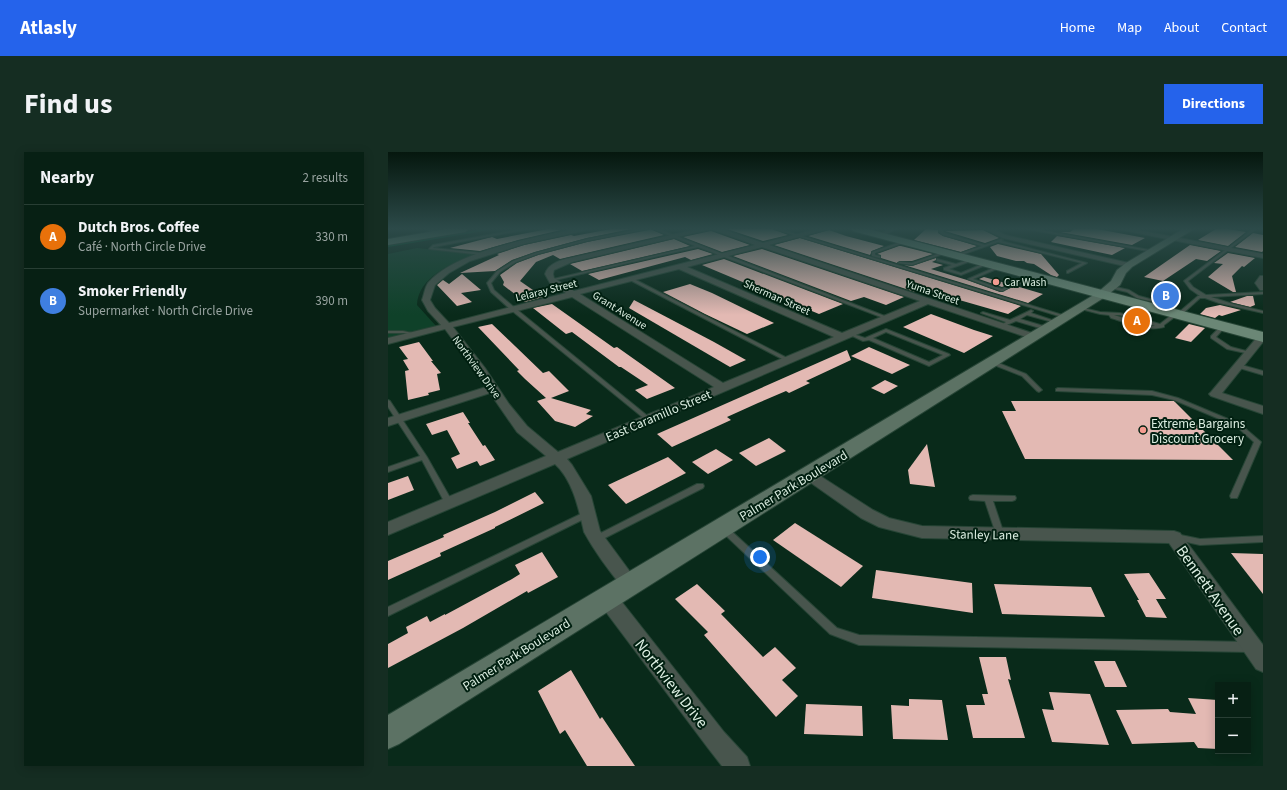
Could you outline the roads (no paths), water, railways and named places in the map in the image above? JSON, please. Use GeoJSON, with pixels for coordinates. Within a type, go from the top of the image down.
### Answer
{"type":"FeatureCollection","features":[{"type":"Feature","properties":{"kind":"main road"},"geometry":{"type":"LineString","coordinates":[[943,258],[956,261],[970,260],[1106,298],[1157,309],[1262,337]]}},
{"type":"Feature","properties":{"kind":"main road","name":"Palmer Park Boulevard"},"geometry":{"type":"LineString","coordinates":[[388,733],[1060,319],[1106,298],[1118,280],[1121,272],[1142,258]]}},
{"type":"Feature","properties":{"kind":"street","name":"Northview Drive"},"geometry":{"type":"LineString","coordinates":[[474,258],[443,274],[428,290],[426,295],[428,304],[481,370],[504,406],[522,429],[566,465],[583,496],[592,532],[602,548],[630,584]]}},
{"type":"Feature","properties":{"kind":"street"},"geometry":{"type":"LineString","coordinates":[[551,280],[549,276],[551,270],[561,263],[581,258]]}},
{"type":"Feature","properties":{"kind":"street","name":"Lelaray Street"},"geometry":{"type":"LineString","coordinates":[[388,341],[718,258]]}},
{"type":"Feature","properties":{"kind":"street","name":"Yuma Street"},"geometry":{"type":"LineString","coordinates":[[796,258],[927,302],[983,317],[1002,326],[1060,319]]}},
{"type":"Feature","properties":{"kind":"street"},"geometry":{"type":"LineString","coordinates":[[1098,258],[1129,265]]}},
{"type":"Feature","properties":{"kind":"street","name":"Sherman Street"},"geometry":{"type":"LineString","coordinates":[[681,267],[846,336]]}},
{"type":"Feature","properties":{"kind":"street"},"geometry":{"type":"LineString","coordinates":[[1263,278],[1259,283],[1263,288]]}},
{"type":"Feature","properties":{"kind":"street","name":"Grant Avenue"},"geometry":{"type":"LineString","coordinates":[[551,280],[722,388]]}},
{"type":"Feature","properties":{"kind":"street","name":"East Caramillo Street"},"geometry":{"type":"LineString","coordinates":[[388,528],[927,302]]}},
{"type":"Feature","properties":{"kind":"street"},"geometry":{"type":"LineString","coordinates":[[1262,337],[1215,394],[1263,410]]}},
{"type":"Feature","properties":{"kind":"street"},"geometry":{"type":"LineString","coordinates":[[394,420],[493,388]]}},
{"type":"Feature","properties":{"kind":"street","name":"Stanley Lane"},"geometry":{"type":"LineString","coordinates":[[809,475],[853,505],[885,523],[922,532],[1174,537]]}},
{"type":"Feature","properties":{"kind":"street","name":"Bennett Avenue"},"geometry":{"type":"LineString","coordinates":[[1174,537],[1263,662]]}},
{"type":"Feature","properties":{"kind":"street","name":"Northview Drive"},"geometry":{"type":"LineString","coordinates":[[607,598],[716,740],[738,766]]}},
{"type":"Feature","properties":{"kind":"lane"},"geometry":{"type":"LineString","coordinates":[[522,258],[507,265],[496,274],[490,283],[492,291],[648,419]]}},
{"type":"Feature","properties":{"kind":"lane"},"geometry":{"type":"LineString","coordinates":[[551,280],[648,258]]}},
{"type":"Feature","properties":{"kind":"lane"},"geometry":{"type":"LineString","coordinates":[[728,258],[888,318]]}},
{"type":"Feature","properties":{"kind":"lane"},"geometry":{"type":"LineString","coordinates":[[867,258],[1060,319]]}},
{"type":"Feature","properties":{"kind":"lane"},"geometry":{"type":"LineString","coordinates":[[879,258],[908,264],[938,258]]}},
{"type":"Feature","properties":{"kind":"lane"},"geometry":{"type":"LineString","coordinates":[[963,258],[945,269],[961,274],[986,264]]}},
{"type":"Feature","properties":{"kind":"lane"},"geometry":{"type":"LineString","coordinates":[[1065,258],[1086,263],[1068,272]]}},
{"type":"Feature","properties":{"kind":"lane"},"geometry":{"type":"LineString","coordinates":[[1217,258],[1186,281],[1189,286],[1206,297],[1263,312]]}},
{"type":"Feature","properties":{"kind":"lane"},"geometry":{"type":"LineString","coordinates":[[998,267],[970,279],[1002,290],[1008,287]]}},
{"type":"Feature","properties":{"kind":"lane"},"geometry":{"type":"LineString","coordinates":[[1012,285],[1035,277]]}},
{"type":"Feature","properties":{"kind":"lane"},"geometry":{"type":"LineString","coordinates":[[631,279],[788,360]]}},
{"type":"Feature","properties":{"kind":"lane"},"geometry":{"type":"LineString","coordinates":[[1106,298],[1113,317],[1148,327],[1159,328],[1199,297],[1263,293]]}},
{"type":"Feature","properties":{"kind":"lane"},"geometry":{"type":"LineString","coordinates":[[1002,326],[1029,312],[1060,319]]}},
{"type":"Feature","properties":{"kind":"lane"},"geometry":{"type":"LineString","coordinates":[[983,317],[992,316],[1011,322]]}},
{"type":"Feature","properties":{"kind":"lane"},"geometry":{"type":"LineString","coordinates":[[1016,319],[1060,319]]}},
{"type":"Feature","properties":{"kind":"lane"},"geometry":{"type":"LineString","coordinates":[[1223,327],[1213,337],[1229,348],[1248,353]]}},
{"type":"Feature","properties":{"kind":"lane"},"geometry":{"type":"LineString","coordinates":[[846,336],[865,340],[868,338],[886,330],[947,355],[930,364],[868,338]]}},
{"type":"Feature","properties":{"kind":"lane"},"geometry":{"type":"LineString","coordinates":[[388,332],[415,334]]}},
{"type":"Feature","properties":{"kind":"lane"},"geometry":{"type":"LineString","coordinates":[[991,362],[1024,375],[1039,390]]}},
{"type":"Feature","properties":{"kind":"lane"},"geometry":{"type":"LineString","coordinates":[[1238,366],[1263,373]]}},
{"type":"Feature","properties":{"kind":"lane"},"geometry":{"type":"LineString","coordinates":[[1058,390],[1152,393],[1176,399],[1238,425],[1258,442],[1234,496]]}},
{"type":"Feature","properties":{"kind":"lane"},"geometry":{"type":"LineString","coordinates":[[388,402],[394,420],[424,457],[449,503]]}},
{"type":"Feature","properties":{"kind":"lane"},"geometry":{"type":"LineString","coordinates":[[388,470],[424,457]]}},
{"type":"Feature","properties":{"kind":"lane"},"geometry":{"type":"LineString","coordinates":[[596,539],[700,486]]}},
{"type":"Feature","properties":{"kind":"lane"},"geometry":{"type":"LineString","coordinates":[[973,498],[1012,498]]}},
{"type":"Feature","properties":{"kind":"lane"},"geometry":{"type":"LineString","coordinates":[[988,498],[1000,534]]}},
{"type":"Feature","properties":{"kind":"lane"},"geometry":{"type":"LineString","coordinates":[[388,612],[587,514]]}},
{"type":"Feature","properties":{"kind":"lane"},"geometry":{"type":"LineString","coordinates":[[722,528],[834,631],[859,640],[1252,647]]}},
{"type":"Feature","properties":{"kind":"lane"},"geometry":{"type":"LineString","coordinates":[[1174,537],[1200,542],[1263,539]]}},
{"type":"Feature","properties":{"kind":"place","name":"Car Wash"},"geometry":{"type":"Point","coordinates":[996,282]}},
{"type":"Feature","properties":{"kind":"place","name":"Smoker Friendly"},"geometry":{"type":"Point","coordinates":[1166,296]}},
{"type":"Feature","properties":{"kind":"place","name":"Dutch Bros. Coffee"},"geometry":{"type":"Point","coordinates":[1137,321]}},
{"type":"Feature","properties":{"kind":"place","name":"Extreme Bargains Discount Grocery"},"geometry":{"type":"Point","coordinates":[1143,430]}}]}
